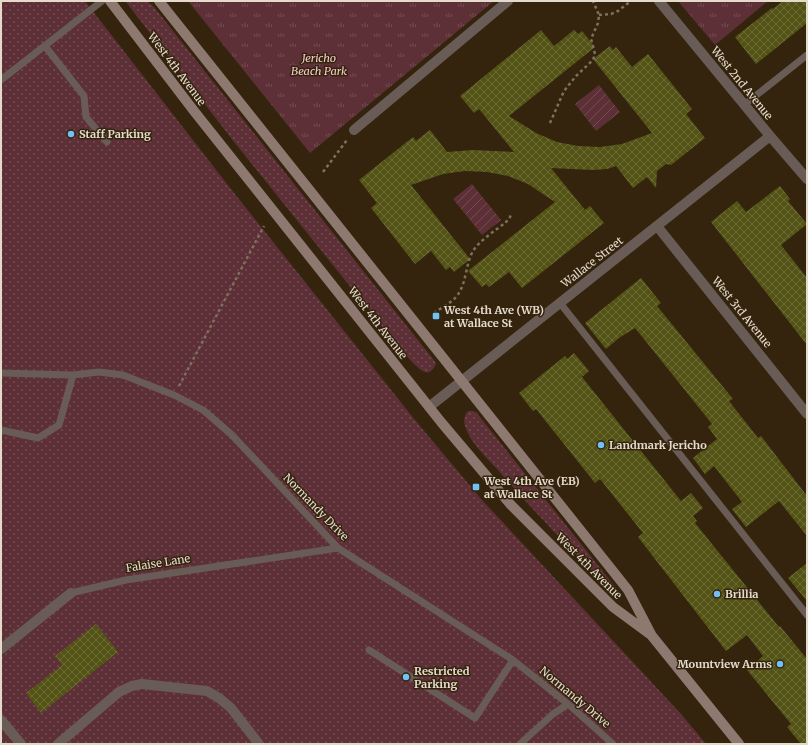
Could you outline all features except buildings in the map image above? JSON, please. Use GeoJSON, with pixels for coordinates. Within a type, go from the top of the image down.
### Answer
{"type":"FeatureCollection","features":[{"type":"Feature","properties":{"kind":"main road","name":"West 4th Avenue"},"geometry":{"type":"LineString","coordinates":[[110,1],[194,111],[429,407],[511,505],[613,608],[652,636]]}},
{"type":"Feature","properties":{"kind":"main road","name":"West 4th Avenue"},"geometry":{"type":"LineString","coordinates":[[159,1],[628,590],[652,636],[739,744]]}},
{"type":"Feature","properties":{"kind":"street"},"geometry":{"type":"LineString","coordinates":[[354,130],[508,1]]}},
{"type":"Feature","properties":{"kind":"street","name":"West 2nd Avenue"},"geometry":{"type":"LineString","coordinates":[[659,1],[807,179]]}},
{"type":"Feature","properties":{"kind":"street","name":"Wallace Street"},"geometry":{"type":"LineString","coordinates":[[429,407],[770,136]]}},
{"type":"Feature","properties":{"kind":"street","name":"West 3rd Avenue"},"geometry":{"type":"LineString","coordinates":[[657,226],[807,414]]}},
{"type":"Feature","properties":{"kind":"street","name":"Falaise Lane"},"geometry":{"type":"LineString","coordinates":[[1,649],[71,593]]}},
{"type":"Feature","properties":{"kind":"street"},"geometry":{"type":"LineString","coordinates":[[58,744],[119,692],[132,686],[142,684],[207,691],[219,698],[231,708],[259,744]]}},
{"type":"Feature","properties":{"kind":"street"},"geometry":{"type":"LineString","coordinates":[[1,720],[21,744]]}},
{"type":"Feature","properties":{"kind":"lane"},"geometry":{"type":"LineString","coordinates":[[1,80],[102,1]]}},
{"type":"Feature","properties":{"kind":"lane"},"geometry":{"type":"LineString","coordinates":[[45,46],[84,96],[86,117],[107,142]]}},
{"type":"Feature","properties":{"kind":"lane"},"geometry":{"type":"LineString","coordinates":[[744,105],[807,55]]}},
{"type":"Feature","properties":{"kind":"lane"},"geometry":{"type":"LineString","coordinates":[[560,303],[807,615]]}},
{"type":"Feature","properties":{"kind":"lane","name":"Normandy Drive"},"geometry":{"type":"LineString","coordinates":[[1,373],[73,375],[99,372],[123,375],[174,395],[203,410],[232,435],[338,548],[513,660],[568,704],[613,744]]}},
{"type":"Feature","properties":{"kind":"lane"},"geometry":{"type":"LineString","coordinates":[[1,430],[38,438],[59,425],[73,375]]}},
{"type":"Feature","properties":{"kind":"lane","name":"Falaise Lane"},"geometry":{"type":"LineString","coordinates":[[71,593],[126,580],[338,548]]}},
{"type":"Feature","properties":{"kind":"lane"},"geometry":{"type":"LineString","coordinates":[[369,650],[476,718],[513,660]]}},
{"type":"Feature","properties":{"kind":"lane"},"geometry":{"type":"LineString","coordinates":[[520,744],[553,714],[568,704]]}},
{"type":"Feature","properties":{"kind":"path"},"geometry":{"type":"LineString","coordinates":[[550,123],[564,91],[576,76],[593,60],[596,54],[592,39],[598,23],[599,15],[593,1]]}},
{"type":"Feature","properties":{"kind":"path"},"geometry":{"type":"LineString","coordinates":[[599,15],[611,14],[618,11],[631,1]]}},
{"type":"Feature","properties":{"kind":"path"},"geometry":{"type":"LineString","coordinates":[[323,172],[354,130]]}},
{"type":"Feature","properties":{"kind":"path"},"geometry":{"type":"LineString","coordinates":[[434,313],[457,296],[463,284],[467,264],[477,245],[505,223],[512,213]]}},
{"type":"Feature","properties":{"kind":"path"},"geometry":{"type":"LineString","coordinates":[[174,395],[264,226]]}},
{"type":"Feature","properties":{"kind":"green space"},"geometry":{"type":"Polygon","coordinates":[[[1,1],[85,1],[227,184],[415,420],[482,500],[682,715],[706,744],[1,744],[1,1]]]}},
{"type":"Feature","properties":{"kind":"green space"},"geometry":{"type":"Polygon","coordinates":[[[126,1],[147,1],[154,7],[433,359],[436,363],[432,370],[429,372],[422,371],[397,345],[231,138],[126,1]]]}},
{"type":"Feature","properties":{"kind":"green space","name":"Jericho Beach Park"},"geometry":{"type":"Polygon","coordinates":[[[188,1],[494,1],[310,153],[188,1]]]}},
{"type":"Feature","properties":{"kind":"green space"},"geometry":{"type":"Polygon","coordinates":[[[678,1],[768,1],[715,45],[678,1]]]}},
{"type":"Feature","properties":{"kind":"green space"},"geometry":{"type":"Polygon","coordinates":[[[599,85],[620,112],[596,131],[575,104],[599,85]]]}},
{"type":"Feature","properties":{"kind":"green space"},"geometry":{"type":"Polygon","coordinates":[[[472,184],[501,220],[482,235],[453,199],[472,184]]]}},
{"type":"Feature","properties":{"kind":"green space"},"geometry":{"type":"Polygon","coordinates":[[[468,411],[476,412],[620,593],[620,597],[618,597],[555,533],[479,450],[471,439],[464,424],[464,419],[468,411]]]}},
{"type":"Feature","properties":{"kind":"place","name":"Staff Parking"},"geometry":{"type":"Point","coordinates":[71,134]}},
{"type":"Feature","properties":{"kind":"place","name":"West 4th Ave (WB) at Wallace St"},"geometry":{"type":"Point","coordinates":[436,316]}},
{"type":"Feature","properties":{"kind":"place","name":"Landmark Jericho"},"geometry":{"type":"Point","coordinates":[601,445]}},
{"type":"Feature","properties":{"kind":"place","name":"West 4th Ave (EB) at Wallace St"},"geometry":{"type":"Point","coordinates":[476,487]}},
{"type":"Feature","properties":{"kind":"place","name":"Brillia"},"geometry":{"type":"Point","coordinates":[717,594]}},
{"type":"Feature","properties":{"kind":"place","name":"Mountview Arms"},"geometry":{"type":"Point","coordinates":[780,664]}},
{"type":"Feature","properties":{"kind":"place","name":"Restricted Parking"},"geometry":{"type":"Point","coordinates":[406,677]}}]}
